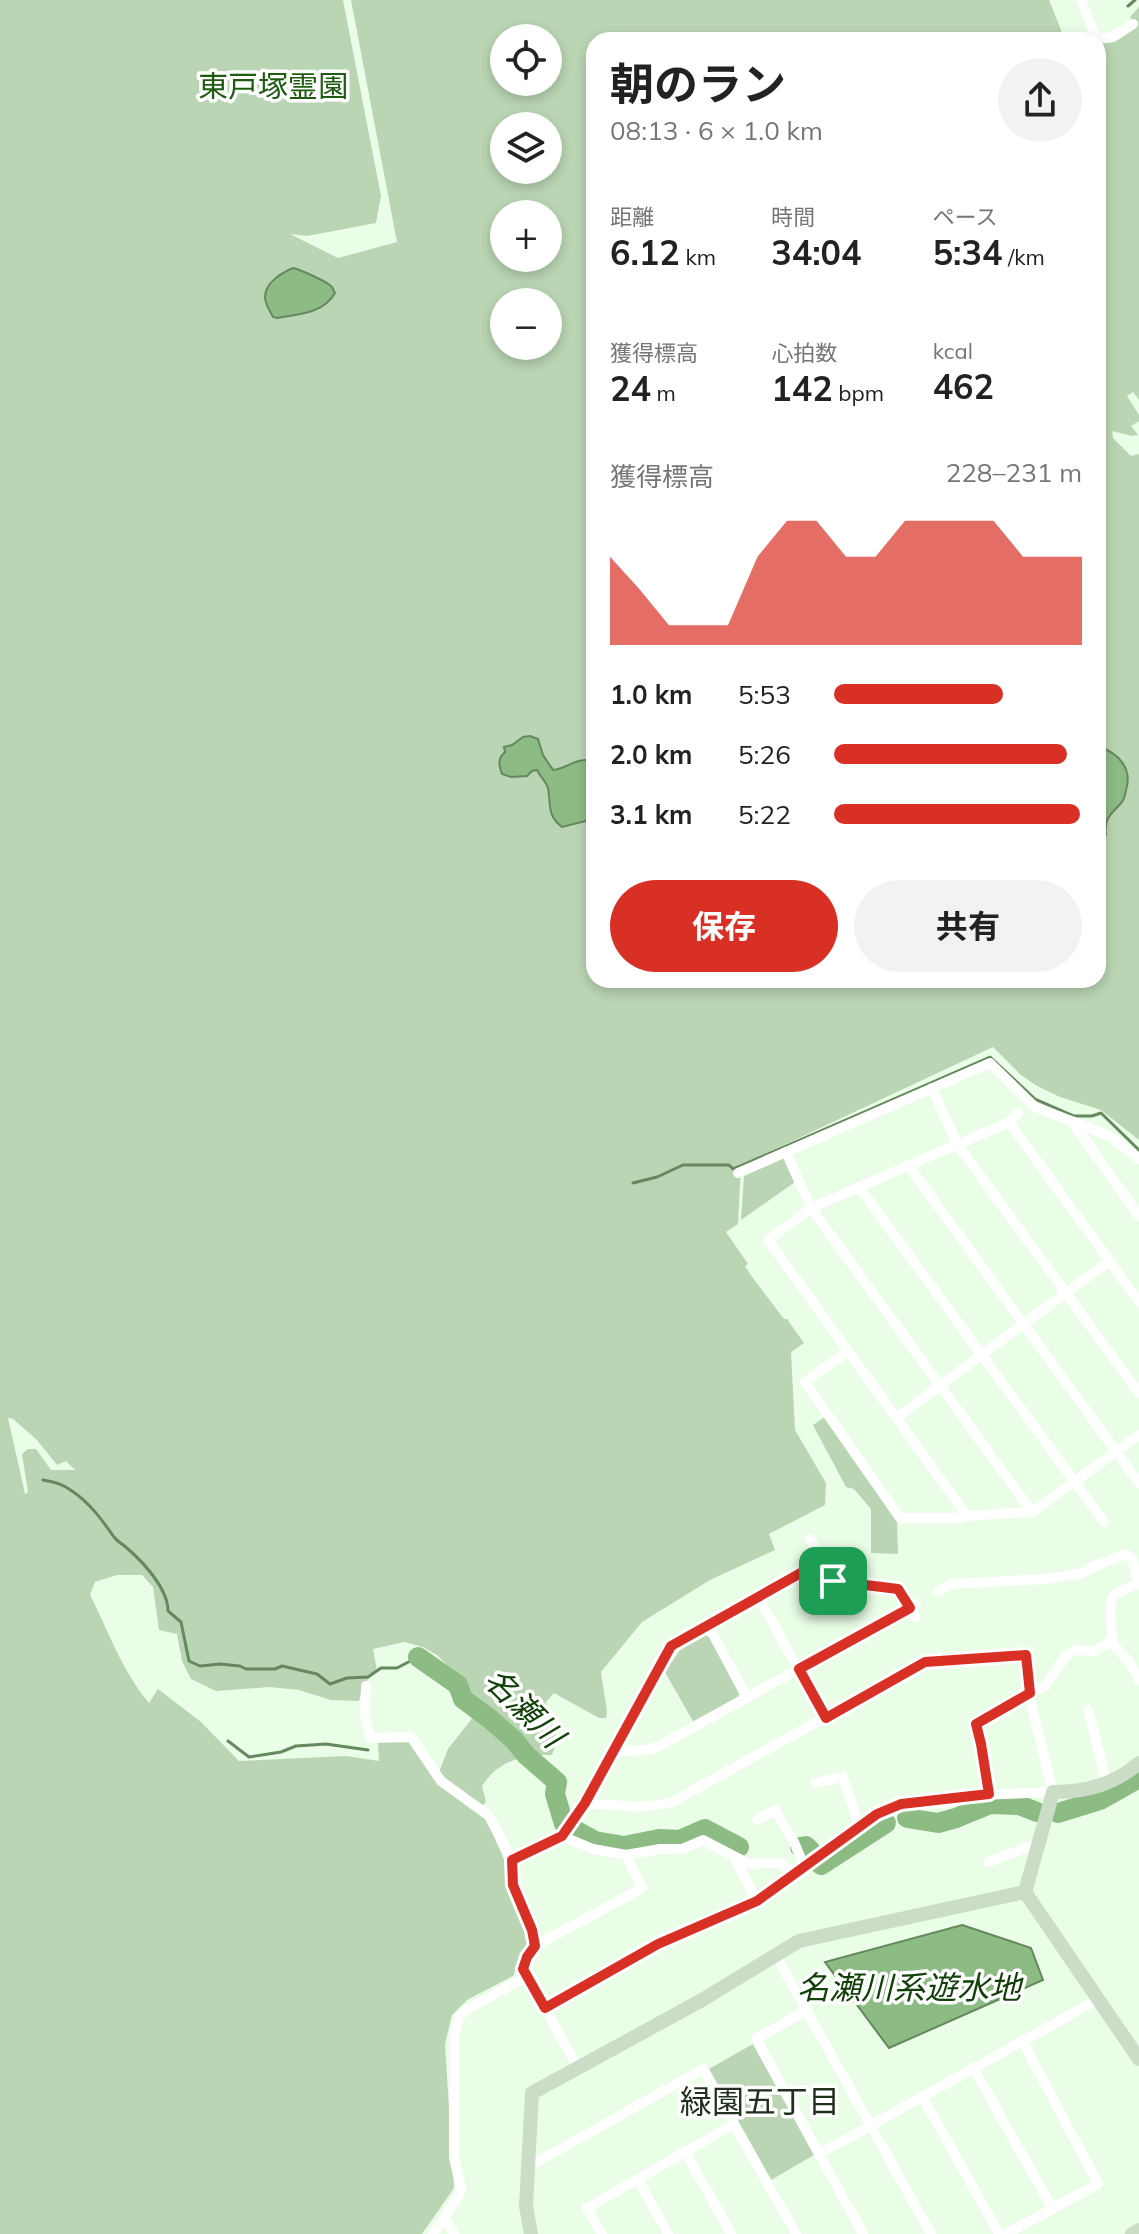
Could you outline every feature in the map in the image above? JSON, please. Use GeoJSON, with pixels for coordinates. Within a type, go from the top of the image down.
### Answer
{"type":"FeatureCollection","features":[{"type":"Feature","properties":{"kind":"street"},"geometry":{"type":"LineString","coordinates":[[1081,0],[1092,32]]}},
{"type":"Feature","properties":{"kind":"street"},"geometry":{"type":"LineString","coordinates":[[1106,38],[1113,37],[1133,24]]}},
{"type":"Feature","properties":{"kind":"street"},"geometry":{"type":"LineString","coordinates":[[738,1173],[990,1063],[1025,1107],[1110,1136],[1139,1159]]}},
{"type":"Feature","properties":{"kind":"street"},"geometry":{"type":"LineString","coordinates":[[932,1088],[957,1144],[1139,1393]]}},
{"type":"Feature","properties":{"kind":"street"},"geometry":{"type":"LineString","coordinates":[[967,1516],[768,1240],[811,1208],[1009,1122],[1025,1107]]}},
{"type":"Feature","properties":{"kind":"street"},"geometry":{"type":"LineString","coordinates":[[1072,1121],[1137,1210]]}},
{"type":"Feature","properties":{"kind":"street"},"geometry":{"type":"LineString","coordinates":[[1009,1122],[1139,1302]]}},
{"type":"Feature","properties":{"kind":"street"},"geometry":{"type":"LineString","coordinates":[[786,1152],[811,1208],[1032,1512]]}},
{"type":"Feature","properties":{"kind":"street"},"geometry":{"type":"LineString","coordinates":[[908,1165],[1139,1483]]}},
{"type":"Feature","properties":{"kind":"street"},"geometry":{"type":"LineString","coordinates":[[859,1187],[1104,1522]]}},
{"type":"Feature","properties":{"kind":"street"},"geometry":{"type":"LineString","coordinates":[[896,1418],[1109,1261]]}},
{"type":"Feature","properties":{"kind":"street"},"geometry":{"type":"LineString","coordinates":[[848,1351],[805,1382],[900,1518],[960,1518],[1032,1512],[1139,1435]]}},
{"type":"Feature","properties":{"kind":"street"},"geometry":{"type":"LineString","coordinates":[[613,1752],[650,1750],[913,1610],[898,1589],[833,1581],[810,1539]]}},
{"type":"Feature","properties":{"kind":"street"},"geometry":{"type":"LineString","coordinates":[[938,1591],[952,1584],[1046,1579],[1083,1573],[1124,1552],[1132,1559],[1138,1584],[1112,1598],[1110,1641],[1094,1651],[1075,1650],[1065,1656],[1045,1686],[976,1724],[989,1794]]}},
{"type":"Feature","properties":{"kind":"street"},"geometry":{"type":"LineString","coordinates":[[512,1860],[562,1836],[585,1803],[671,1646],[822,1561]]}},
{"type":"Feature","properties":{"kind":"street"},"geometry":{"type":"LineString","coordinates":[[758,1597],[826,1718]]}},
{"type":"Feature","properties":{"kind":"street"},"geometry":{"type":"LineString","coordinates":[[708,1625],[747,1698]]}},
{"type":"Feature","properties":{"kind":"street"},"geometry":{"type":"LineString","coordinates":[[1110,1641],[1129,1662],[1139,1680]]}},
{"type":"Feature","properties":{"kind":"street"},"geometry":{"type":"LineString","coordinates":[[585,1803],[635,1807],[672,1802],[929,1658],[1026,1655],[1032,1707],[1053,1792],[1025,1892],[1139,2059]]}},
{"type":"Feature","properties":{"kind":"street"},"geometry":{"type":"LineString","coordinates":[[366,1686],[365,1715],[370,1738],[411,1737],[441,1781],[489,1816],[512,1860],[513,1885],[532,1930],[535,1946]]}},
{"type":"Feature","properties":{"kind":"street"},"geometry":{"type":"LineString","coordinates":[[1088,1710],[1107,1784]]}},
{"type":"Feature","properties":{"kind":"street"},"geometry":{"type":"LineString","coordinates":[[545,2008],[658,1944],[757,1901],[859,1826],[901,1804],[989,1794],[1089,1789],[1107,1784],[1139,1764]]}},
{"type":"Feature","properties":{"kind":"street"},"geometry":{"type":"LineString","coordinates":[[815,1783],[843,1777],[859,1826]]}},
{"type":"Feature","properties":{"kind":"street"},"geometry":{"type":"LineString","coordinates":[[757,1820],[775,1810],[794,1842],[799,1870]]}},
{"type":"Feature","properties":{"kind":"street"},"geometry":{"type":"LineString","coordinates":[[562,1836],[593,1849],[626,1855],[682,1849],[703,1840],[749,1864],[781,1863],[799,1870]]}},
{"type":"Feature","properties":{"kind":"street"},"geometry":{"type":"LineString","coordinates":[[988,1862],[1039,1843]]}},
{"type":"Feature","properties":{"kind":"street"},"geometry":{"type":"LineString","coordinates":[[578,2068],[523,1969],[535,1946],[642,1888],[626,1855]]}},
{"type":"Feature","properties":{"kind":"street"},"geometry":{"type":"LineString","coordinates":[[733,1855],[757,1901]]}},
{"type":"Feature","properties":{"kind":"street"},"geometry":{"type":"LineString","coordinates":[[531,2234],[526,2206],[532,2093],[702,2000],[799,1941],[1025,1892]]}},
{"type":"Feature","properties":{"kind":"street"},"geometry":{"type":"LineString","coordinates":[[776,1956],[931,2234]]}},
{"type":"Feature","properties":{"kind":"street"},"geometry":{"type":"LineString","coordinates":[[433,2234],[461,2187],[454,2158],[454,2036],[459,2017],[527,1976]]}},
{"type":"Feature","properties":{"kind":"street"},"geometry":{"type":"LineString","coordinates":[[819,2154],[1097,2000]]}},
{"type":"Feature","properties":{"kind":"street"},"geometry":{"type":"LineString","coordinates":[[807,2010],[756,2039],[863,2234]]}},
{"type":"Feature","properties":{"kind":"street"},"geometry":{"type":"LineString","coordinates":[[1006,2234],[1098,2184],[1023,2042]]}},
{"type":"Feature","properties":{"kind":"street"},"geometry":{"type":"LineString","coordinates":[[973,2067],[1052,2208]]}},
{"type":"Feature","properties":{"kind":"street"},"geometry":{"type":"LineString","coordinates":[[528,2167],[703,2069],[796,2234]]}},
{"type":"Feature","properties":{"kind":"street"},"geometry":{"type":"LineString","coordinates":[[922,2096],[999,2234]]}},
{"type":"Feature","properties":{"kind":"street"},"geometry":{"type":"LineString","coordinates":[[602,2234],[587,2208],[734,2124]]}},
{"type":"Feature","properties":{"kind":"street"},"geometry":{"type":"LineString","coordinates":[[686,2153],[731,2234]]}},
{"type":"Feature","properties":{"kind":"street"},"geometry":{"type":"LineString","coordinates":[[638,2180],[668,2234]]}},
{"type":"Feature","properties":{"kind":"street"},"geometry":{"type":"LineString","coordinates":[[444,2218],[454,2234]]}},
{"type":"Feature","properties":{"kind":"street"},"geometry":{"type":"LineString","coordinates":[[1132,2234],[1139,2230]]}},
{"type":"Feature","properties":{"kind":"green space","name":"東戸塚霊園"},"geometry":{"type":"Polygon","coordinates":[[[0,0],[343,0],[381,196],[376,223],[307,236],[290,234],[338,258],[397,242],[351,0],[1049,0],[1062,32],[586,32],[586,988],[1106,988],[1106,38],[1135,25],[1130,17],[1139,7],[1139,400],[1133,392],[1127,396],[1139,415],[1139,421],[1131,426],[1138,435],[1112,431],[1113,438],[1131,456],[1139,454],[1139,1140],[1101,1110],[1037,1086],[993,1047],[741,1165],[738,1224],[726,1232],[748,1264],[745,1266],[750,1274],[804,1343],[791,1352],[795,1430],[826,1483],[825,1505],[769,1534],[775,1550],[710,1580],[642,1622],[601,1672],[606,1718],[599,1718],[554,1693],[546,1702],[557,1740],[552,1755],[539,1755],[468,1694],[453,1671],[437,1655],[423,1647],[404,1642],[373,1649],[377,1670],[364,1684],[359,1701],[331,1700],[299,1690],[269,1687],[216,1691],[191,1679],[182,1661],[177,1634],[159,1630],[153,1587],[142,1575],[117,1575],[95,1582],[90,1595],[123,1664],[149,1703],[158,1689],[201,1722],[239,1761],[346,1756],[379,1761],[378,1742],[411,1741],[426,1765],[487,1820],[505,1862],[508,1888],[527,1932],[528,1942],[513,1976],[467,2000],[452,2015],[445,2044],[454,2188],[422,2234],[0,2234],[0,0]],[[8,1418],[25,1494],[28,1492],[22,1454],[28,1449],[36,1449],[51,1470],[75,1470],[66,1461],[57,1465],[37,1440],[8,1418]]]}},
{"type":"Feature","properties":{"kind":"green space"},"geometry":{"type":"Polygon","coordinates":[[[784,1158],[795,1182],[741,1220],[744,1176],[784,1158]]]}},
{"type":"Feature","properties":{"kind":"green space"},"geometry":{"type":"Polygon","coordinates":[[[825,1417],[897,1520],[898,1554],[871,1553],[871,1509],[854,1489],[846,1487],[813,1425],[825,1417]]]}},
{"type":"Feature","properties":{"kind":"green space"},"geometry":{"type":"Polygon","coordinates":[[[703,1635],[710,1637],[740,1693],[694,1723],[665,1672],[682,1647],[703,1635]]]}},
{"type":"Feature","properties":{"kind":"green space"},"geometry":{"type":"Polygon","coordinates":[[[474,1716],[498,1732],[524,1758],[505,1764],[490,1776],[482,1786],[486,1802],[483,1805],[439,1772],[448,1749],[474,1716]]]}},
{"type":"Feature","properties":{"kind":"green space"},"geometry":{"type":"Polygon","coordinates":[[[753,2044],[814,2155],[771,2180],[709,2069],[753,2044]]]}},
{"type":"Feature","properties":{"kind":"water"},"geometry":{"type":"Polygon","coordinates":[[[293,268],[325,282],[335,293],[317,309],[273,317],[265,297],[268,287],[274,279],[293,268]]]}},
{"type":"Feature","properties":{"kind":"water"},"geometry":{"type":"Polygon","coordinates":[[[523,737],[538,739],[543,755],[553,770],[586,760],[586,821],[562,827],[557,823],[552,814],[548,788],[537,770],[527,776],[502,774],[499,763],[505,752],[504,747],[523,737]]]}},
{"type":"Feature","properties":{"kind":"water"},"geometry":{"type":"Polygon","coordinates":[[[1106,750],[1122,762],[1128,782],[1123,800],[1108,819],[1106,829],[1106,750]]]}},
{"type":"Feature","properties":{"kind":"water","name":"名瀬川系遊水地"},"geometry":{"type":"Polygon","coordinates":[[[962,1925],[1031,1948],[1043,1980],[889,2048],[825,1962],[962,1925]]]}},
{"type":"Feature","properties":{"kind":"waterway"},"geometry":{"type":"LineString","coordinates":[[1128,6],[1135,0]]}},
{"type":"Feature","properties":{"kind":"waterway"},"geometry":{"type":"LineString","coordinates":[[633,1183],[657,1177],[683,1165],[729,1165],[733,1169],[990,1057],[1035,1099],[1074,1116],[1101,1113],[1139,1150]]}},
{"type":"Feature","properties":{"kind":"waterway"},"geometry":{"type":"LineString","coordinates":[[43,1480],[62,1485],[78,1496],[148,1569],[160,1585],[168,1611],[181,1622],[189,1661],[200,1666],[220,1664],[246,1669],[275,1669],[282,1666],[317,1674],[330,1684],[347,1678],[368,1677],[381,1668],[397,1668],[418,1657]]}},
{"type":"Feature","properties":{"kind":"waterway","name":"名瀬川"},"geometry":{"type":"LineString","coordinates":[[418,1657],[458,1685],[463,1699],[514,1740],[557,1782],[555,1794],[564,1824],[595,1841],[624,1846],[659,1839],[680,1840],[705,1829],[739,1847]]}},
{"type":"Feature","properties":{"kind":"waterway"},"geometry":{"type":"LineString","coordinates":[[228,1741],[249,1757],[281,1752],[296,1746],[326,1744],[368,1750]]}},
{"type":"Feature","properties":{"kind":"waterway","name":"名瀬川"},"geometry":{"type":"LineString","coordinates":[[1058,1813],[1100,1800],[1139,1778]]}},
{"type":"Feature","properties":{"kind":"waterway","name":"名瀬川"},"geometry":{"type":"LineString","coordinates":[[907,1818],[938,1823],[990,1804],[1019,1805],[1037,1812]]}},
{"type":"Feature","properties":{"kind":"waterway","name":"名瀬川"},"geometry":{"type":"LineString","coordinates":[[819,1863],[821,1865],[886,1823]]}},
{"type":"Feature","properties":{"kind":"waterway","name":"名瀬川"},"geometry":{"type":"LineString","coordinates":[[800,1847],[806,1846],[811,1851]]}},
{"type":"Feature","properties":{"kind":"district","name":"緑園五丁目"},"geometry":{"type":"Point","coordinates":[760,2102]}},
{"type":"Feature","properties":{"kind":"route"},"geometry":{"type":"LineString","coordinates":[[822,1561],[833,1581],[898,1589],[910,1608],[799,1669],[826,1718],[925,1662],[1026,1655],[1030,1693],[976,1724],[989,1794],[901,1804],[877,1814],[757,1901],[658,1944],[545,2008],[523,1969],[535,1946],[532,1930],[513,1885],[512,1860],[562,1836],[585,1803],[671,1646],[822,1561]]}}]}
